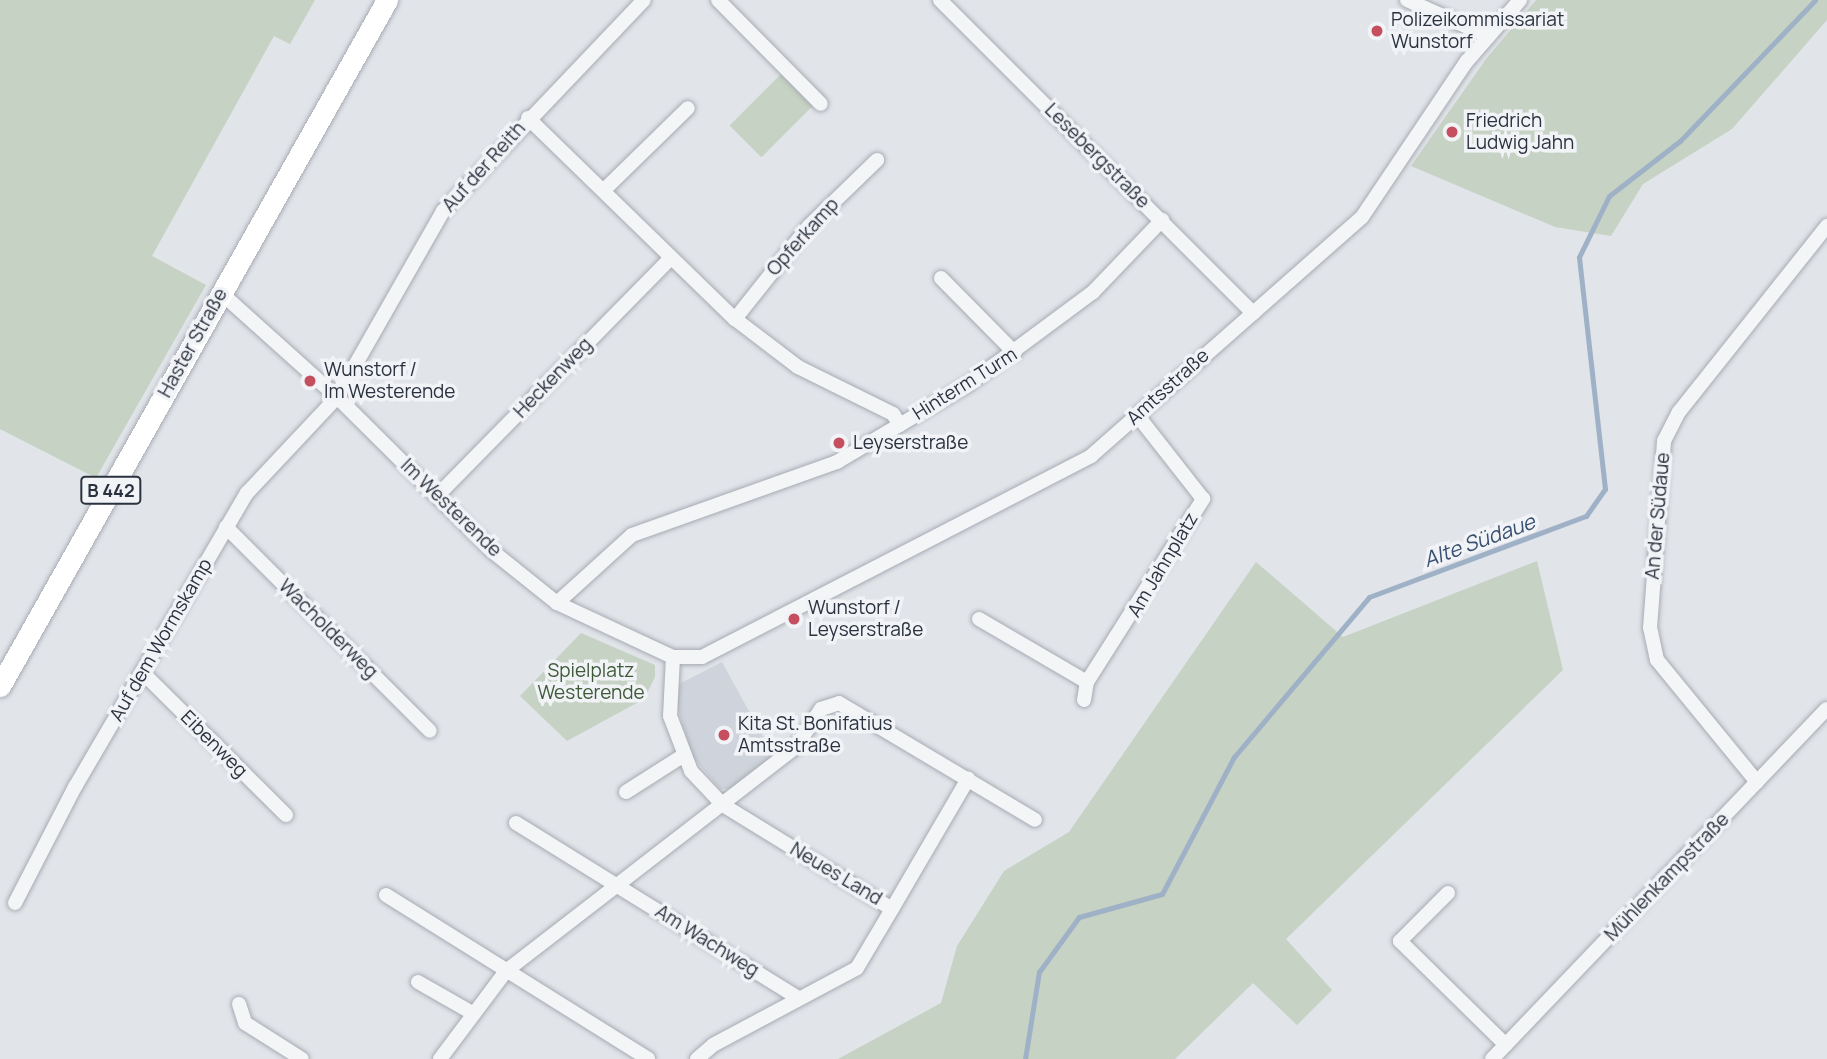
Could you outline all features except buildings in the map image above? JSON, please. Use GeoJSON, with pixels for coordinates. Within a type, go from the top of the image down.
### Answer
{"type":"FeatureCollection","features":[{"type":"Feature","properties":{"kind":"main road","name":"Haster Straße"},"geometry":{"type":"LineString","coordinates":[[0,686],[387,0]]}},
{"type":"Feature","properties":{"kind":"street","name":"Auf der Reith"},"geometry":{"type":"LineString","coordinates":[[337,397],[443,211],[528,118],[644,0]]}},
{"type":"Feature","properties":{"kind":"street"},"geometry":{"type":"LineString","coordinates":[[718,0],[821,104]]}},
{"type":"Feature","properties":{"kind":"street","name":"Lesebergstraße"},"geometry":{"type":"LineString","coordinates":[[940,0],[1253,313]]}},
{"type":"Feature","properties":{"kind":"street"},"geometry":{"type":"LineString","coordinates":[[1407,0],[1488,36]]}},
{"type":"Feature","properties":{"kind":"street","name":"Amtsstraße"},"geometry":{"type":"LineString","coordinates":[[716,651],[1091,456],[1362,217],[1488,36],[1520,0]]}},
{"type":"Feature","properties":{"kind":"street"},"geometry":{"type":"LineString","coordinates":[[604,190],[688,108]]}},
{"type":"Feature","properties":{"kind":"street"},"geometry":{"type":"LineString","coordinates":[[528,118],[604,190],[670,259],[735,319],[797,367],[893,414],[900,425]]}},
{"type":"Feature","properties":{"kind":"street","name":"Opferkamp"},"geometry":{"type":"LineString","coordinates":[[735,319],[809,226],[877,160]]}},
{"type":"Feature","properties":{"kind":"street","name":"Hinterm Turm"},"geometry":{"type":"LineString","coordinates":[[557,603],[632,535],[837,462],[1016,353],[1093,292],[1162,220]]}},
{"type":"Feature","properties":{"kind":"street","name":"An der Südaue"},"geometry":{"type":"LineString","coordinates":[[1757,782],[1657,660],[1650,628],[1664,441],[1679,412],[1827,226]]}},
{"type":"Feature","properties":{"kind":"street","name":"Heckenweg"},"geometry":{"type":"LineString","coordinates":[[437,496],[670,259]]}},
{"type":"Feature","properties":{"kind":"street"},"geometry":{"type":"LineString","coordinates":[[941,278],[1016,353]]}},
{"type":"Feature","properties":{"kind":"street","name":"Im Westerende"},"geometry":{"type":"LineString","coordinates":[[221,293],[337,397],[492,551],[557,603],[673,657],[702,657],[716,651]]}},
{"type":"Feature","properties":{"kind":"street","name":"Auf dem Wormskamp"},"geometry":{"type":"LineString","coordinates":[[15,903],[142,672],[247,493],[337,397]]}},
{"type":"Feature","properties":{"kind":"street","name":"Am Jahnplatz"},"geometry":{"type":"LineString","coordinates":[[1084,700],[1087,682],[1203,499],[1138,416]]}},
{"type":"Feature","properties":{"kind":"street","name":"Wacholderweg"},"geometry":{"type":"LineString","coordinates":[[226,527],[430,732]]}},
{"type":"Feature","properties":{"kind":"street"},"geometry":{"type":"LineString","coordinates":[[979,619],[1087,682]]}},
{"type":"Feature","properties":{"kind":"street","name":"Neues Land"},"geometry":{"type":"LineString","coordinates":[[673,657],[670,716],[684,755],[723,805],[892,909],[968,779]]}},
{"type":"Feature","properties":{"kind":"street","name":"Eibenweg"},"geometry":{"type":"LineString","coordinates":[[142,672],[286,815]]}},
{"type":"Feature","properties":{"kind":"street"},"geometry":{"type":"LineString","coordinates":[[440,1059],[506,971],[615,884],[795,748],[821,709],[839,703],[1035,820]]}},
{"type":"Feature","properties":{"kind":"street","name":"Mühlenkampstraße"},"geometry":{"type":"LineString","coordinates":[[1448,893],[1401,941],[1502,1053],[1827,709]]}},
{"type":"Feature","properties":{"kind":"street"},"geometry":{"type":"LineString","coordinates":[[626,792],[684,755]]}},
{"type":"Feature","properties":{"kind":"street","name":"Am Wachweg"},"geometry":{"type":"LineString","coordinates":[[516,823],[798,998]]}},
{"type":"Feature","properties":{"kind":"street"},"geometry":{"type":"LineString","coordinates":[[386,895],[648,1059]]}},
{"type":"Feature","properties":{"kind":"street"},"geometry":{"type":"LineString","coordinates":[[697,1059],[713,1045],[857,968],[892,909]]}},
{"type":"Feature","properties":{"kind":"street"},"geometry":{"type":"LineString","coordinates":[[418,982],[474,1014]]}},
{"type":"Feature","properties":{"kind":"street"},"geometry":{"type":"LineString","coordinates":[[239,1004],[245,1023],[302,1059]]}},
{"type":"Feature","properties":{"kind":"shaded area","name":"Kita St. Bonifatius Amtsstraße"},"geometry":{"type":"Polygon","coordinates":[[[722,662],[774,757],[732,789],[720,789],[692,756],[674,695],[681,683],[722,662]]]}},
{"type":"Feature","properties":{"kind":"green space"},"geometry":{"type":"Polygon","coordinates":[[[0,0],[315,0],[290,44],[274,36],[152,256],[206,285],[96,478],[0,429],[0,0]]]}},
{"type":"Feature","properties":{"kind":"green space"},"geometry":{"type":"Polygon","coordinates":[[[1536,0],[1827,0],[1827,20],[1732,129],[1643,184],[1611,236],[1555,227],[1411,166],[1486,59],[1536,0]]]}},
{"type":"Feature","properties":{"kind":"green space"},"geometry":{"type":"Polygon","coordinates":[[[784,71],[816,103],[761,157],[730,125],[784,71]]]}},
{"type":"Feature","properties":{"kind":"green space"},"geometry":{"type":"Polygon","coordinates":[[[1537,561],[1563,670],[1286,939],[1332,990],[1297,1025],[1253,983],[1175,1059],[838,1059],[941,1003],[957,946],[1004,871],[1069,832],[1256,562],[1343,637],[1537,561]]]}},
{"type":"Feature","properties":{"kind":"green space","name":"Spielplatz Westerende"},"geometry":{"type":"Polygon","coordinates":[[[581,633],[655,665],[655,677],[644,699],[567,741],[520,696],[581,633]]]}},
{"type":"Feature","properties":{"kind":"waterway","name":"Alte Südaue"},"geometry":{"type":"LineString","coordinates":[[1025,1059],[1039,972],[1079,917],[1162,894],[1234,757],[1369,597],[1586,516],[1605,489],[1579,257],[1609,196],[1680,141],[1815,0]]}},
{"type":"Feature","properties":{"kind":"place","name":"Polizeikommissariat Wunstorf"},"geometry":{"type":"Point","coordinates":[1377,31]}},
{"type":"Feature","properties":{"kind":"place","name":"Friedrich Ludwig Jahn"},"geometry":{"type":"Point","coordinates":[1452,132]}},
{"type":"Feature","properties":{"kind":"place","name":"Wunstorf / Im Westerende"},"geometry":{"type":"Point","coordinates":[310,381]}},
{"type":"Feature","properties":{"kind":"place","name":"Leyserstraße"},"geometry":{"type":"Point","coordinates":[839,443]}},
{"type":"Feature","properties":{"kind":"place","name":"Wunstorf / Leyserstraße"},"geometry":{"type":"Point","coordinates":[794,619]}},
{"type":"Feature","properties":{"kind":"place","name":"Kita St. Bonifatius Amtsstraße"},"geometry":{"type":"Point","coordinates":[724,735]}}]}
